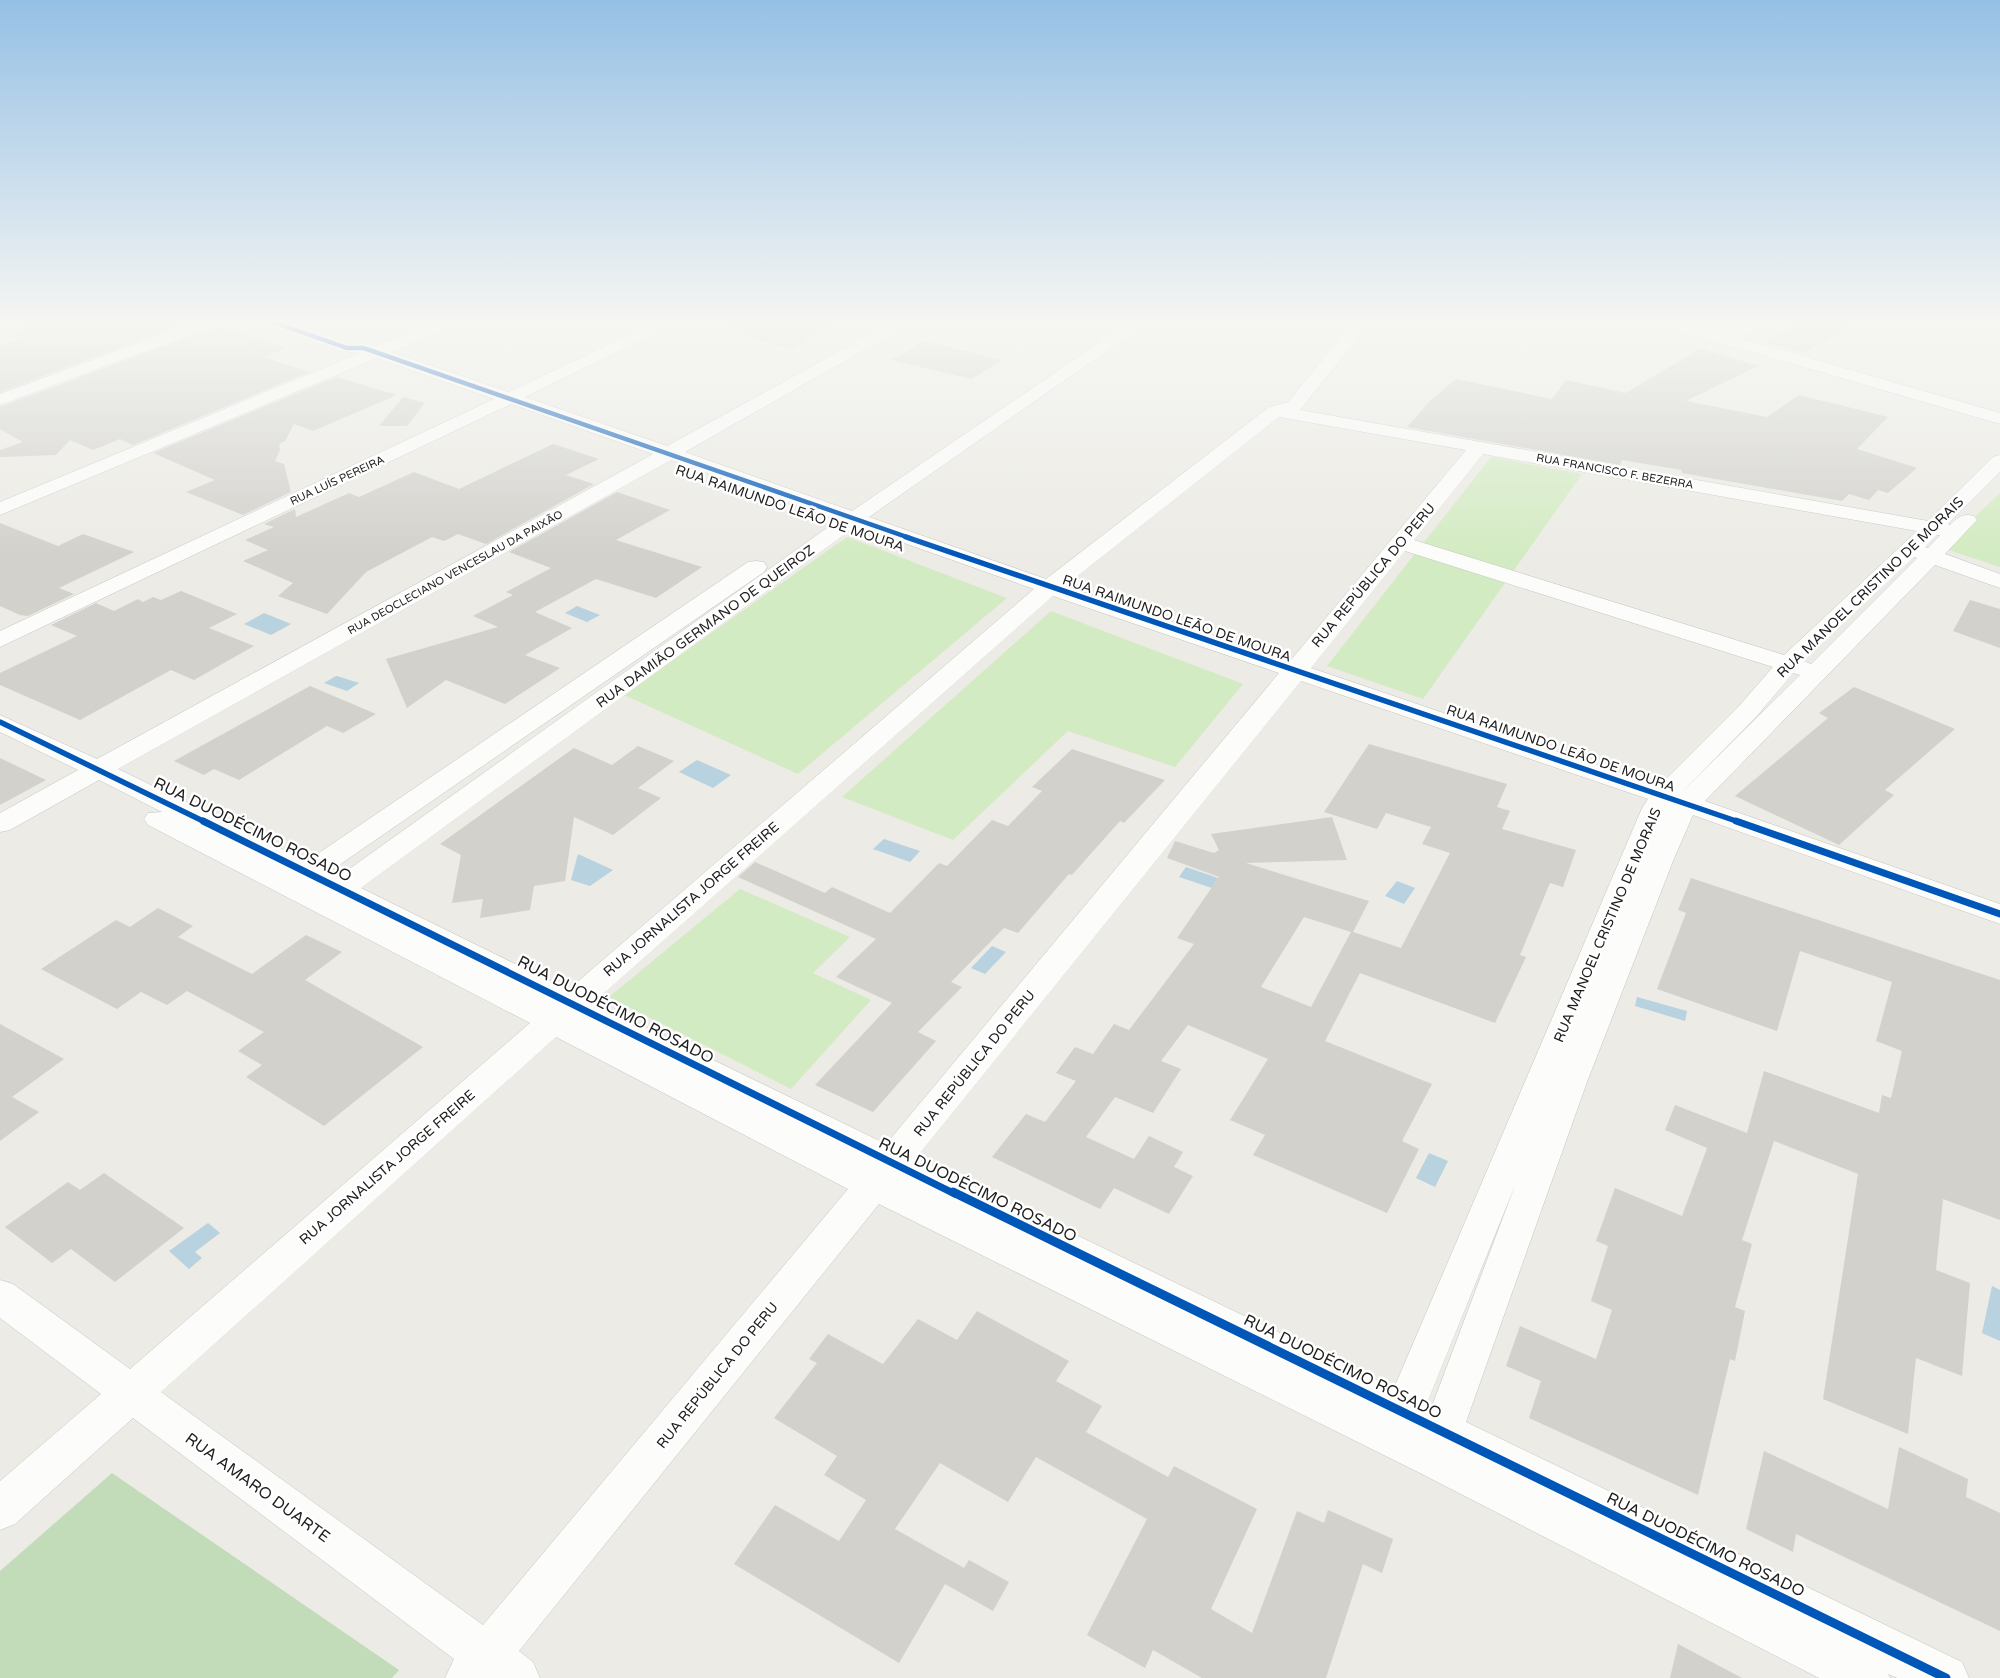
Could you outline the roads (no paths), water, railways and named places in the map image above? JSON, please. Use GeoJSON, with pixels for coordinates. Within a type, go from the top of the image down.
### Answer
{"type":"FeatureCollection","features":[{"type":"Feature","properties":{"kind":"street"},"geometry":{"type":"LineString","coordinates":[[0,497],[245,398]]}},
{"type":"Feature","properties":{"kind":"street"},"geometry":{"type":"LineString","coordinates":[[0,509],[254,398]]}},
{"type":"Feature","properties":{"kind":"street","name":"RUA RAIMUNDO LEÃO DE MOURA"},"geometry":{"type":"LineString","coordinates":[[492,398],[1290,676],[1671,806],[2000,914]]}},
{"type":"Feature","properties":{"kind":"street","name":"RUA LUÍS PEREIRA"},"geometry":{"type":"LineString","coordinates":[[0,640],[510,398]]}},
{"type":"Feature","properties":{"kind":"street","name":"RUA DEOCLECIANO VENCESLAU DA PAIXÃO"},"geometry":{"type":"LineString","coordinates":[[0,824],[768,398]]}},
{"type":"Feature","properties":{"kind":"street","name":"RUA DAMIÃO GERMANO DE QUEIROZ"},"geometry":{"type":"LineString","coordinates":[[316,887],[839,519],[1018,398]]}},
{"type":"Feature","properties":{"kind":"street","name":"RUA JORNALISTA JORGE FREIRE"},"geometry":{"type":"LineString","coordinates":[[0,1508],[562,1013],[1046,591],[1275,411],[1294,406],[1300,398]]}},
{"type":"Feature","properties":{"kind":"street"},"geometry":{"type":"LineString","coordinates":[[1928,398],[2000,419]]}},
{"type":"Feature","properties":{"kind":"street","name":"RUA FRANCISCO F. BEZERRA"},"geometry":{"type":"LineString","coordinates":[[1275,411],[1479,447],[1931,543]]}},
{"type":"Feature","properties":{"kind":"street","name":"RUA REPÚBLICA DO PERU"},"geometry":{"type":"LineString","coordinates":[[491,1670],[883,1174],[1479,447]]}},
{"type":"Feature","properties":{"kind":"street","name":"RUA MANOEL CRISTINO DE MORAIS"},"geometry":{"type":"LineString","coordinates":[[1438,1444],[1671,806],[1712,777],[1816,674],[1931,543],[2000,460]]}},
{"type":"Feature","properties":{"kind":"street","name":"RUA MANOEL CRISTINO DE MORAIS"},"geometry":{"type":"LineString","coordinates":[[1398,1425],[1671,806],[1788,663],[2000,487]]}},
{"type":"Feature","properties":{"kind":"street","name":"RUA DAMIÃO GERMANO DE QUEIROZ"},"geometry":{"type":"LineString","coordinates":[[316,887],[839,519]]}},
{"type":"Feature","properties":{"kind":"street"},"geometry":{"type":"LineString","coordinates":[[1400,542],[1788,663],[1816,674]]}},
{"type":"Feature","properties":{"kind":"street"},"geometry":{"type":"LineString","coordinates":[[1931,543],[2000,574]]}},
{"type":"Feature","properties":{"kind":"street"},"geometry":{"type":"LineString","coordinates":[[1931,543],[2000,580]]}},
{"type":"Feature","properties":{"kind":"street","name":"RUA DUODÉCIMO ROSADO"},"geometry":{"type":"LineString","coordinates":[[0,722],[89,774],[883,1174],[1438,1444],[1946,1678]]}},
{"type":"Feature","properties":{"kind":"street","name":"RUA DUODÉCIMO ROSADO"},"geometry":{"type":"LineString","coordinates":[[0,740],[89,774]]}},
{"type":"Feature","properties":{"kind":"street","name":"RUA RAIMUNDO LEÃO DE MOURA"},"geometry":{"type":"LineString","coordinates":[[1671,806],[2000,932]]}},
{"type":"Feature","properties":{"kind":"street","name":"RUA AMARO DUARTE"},"geometry":{"type":"LineString","coordinates":[[0,1296],[131,1393],[491,1670]]}},
{"type":"Feature","properties":{"kind":"street","name":"RUA DUODÉCIMO ROSADO"},"geometry":{"type":"LineString","coordinates":[[1438,1444],[1867,1678]]}},
{"type":"Feature","properties":{"kind":"water"},"geometry":{"type":"Polygon","coordinates":[[[577,606],[600,615],[587,622],[565,613],[577,606]]]}},
{"type":"Feature","properties":{"kind":"water"},"geometry":{"type":"Polygon","coordinates":[[[264,613],[291,624],[271,635],[244,624],[264,613]]]}},
{"type":"Feature","properties":{"kind":"water"},"geometry":{"type":"Polygon","coordinates":[[[336,676],[359,683],[347,691],[324,683],[336,676]]]}},
{"type":"Feature","properties":{"kind":"water"},"geometry":{"type":"Polygon","coordinates":[[[697,760],[731,775],[713,788],[679,772],[697,760]]]}},
{"type":"Feature","properties":{"kind":"water"},"geometry":{"type":"Polygon","coordinates":[[[884,839],[920,851],[910,862],[873,849],[884,839]]]}},
{"type":"Feature","properties":{"kind":"water"},"geometry":{"type":"Polygon","coordinates":[[[578,854],[613,870],[590,886],[571,880],[578,854]]]}},
{"type":"Feature","properties":{"kind":"water"},"geometry":{"type":"Polygon","coordinates":[[[1186,867],[1218,878],[1212,888],[1179,877],[1186,867]]]}},
{"type":"Feature","properties":{"kind":"water"},"geometry":{"type":"Polygon","coordinates":[[[1397,881],[1415,888],[1404,904],[1385,896],[1397,881]]]}},
{"type":"Feature","properties":{"kind":"water"},"geometry":{"type":"Polygon","coordinates":[[[992,946],[1006,952],[985,974],[971,968],[992,946]]]}},
{"type":"Feature","properties":{"kind":"water"},"geometry":{"type":"Polygon","coordinates":[[[1637,997],[1687,1011],[1685,1021],[1635,1006],[1637,997]]]}},
{"type":"Feature","properties":{"kind":"water"},"geometry":{"type":"Polygon","coordinates":[[[1429,1153],[1448,1161],[1435,1187],[1416,1178],[1429,1153]]]}},
{"type":"Feature","properties":{"kind":"water"},"geometry":{"type":"Polygon","coordinates":[[[208,1223],[220,1233],[195,1252],[202,1258],[189,1269],[169,1251],[208,1223]]]}},
{"type":"Feature","properties":{"kind":"water"},"geometry":{"type":"Polygon","coordinates":[[[1992,1286],[2000,1290],[2000,1341],[1982,1333],[1992,1286]]]}}]}
